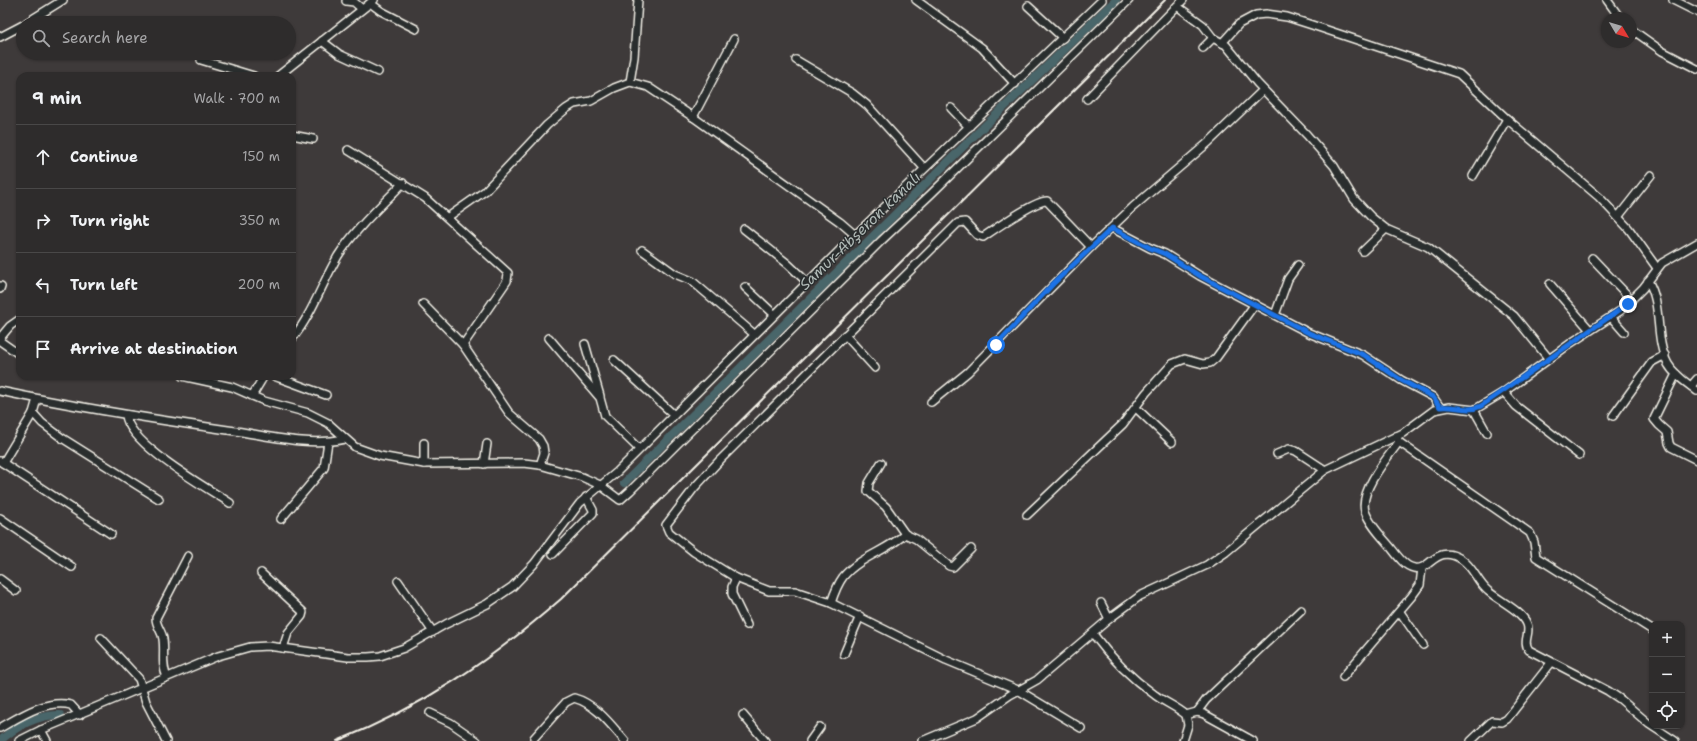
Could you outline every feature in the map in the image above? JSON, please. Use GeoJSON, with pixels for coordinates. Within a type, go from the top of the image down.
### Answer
{"type":"FeatureCollection","features":[{"type":"Feature","properties":{"kind":"street"},"geometry":{"type":"LineString","coordinates":[[39,16],[63,0]]}},
{"type":"Feature","properties":{"kind":"street"},"geometry":{"type":"LineString","coordinates":[[630,82],[634,57],[638,0]]}},
{"type":"Feature","properties":{"kind":"street"},"geometry":{"type":"LineString","coordinates":[[916,0],[982,48],[1015,84]]}},
{"type":"Feature","properties":{"kind":"street"},"geometry":{"type":"LineString","coordinates":[[19,741],[41,730],[80,715],[142,687],[218,656],[250,647],[283,648],[348,657],[380,656],[404,648],[458,618],[487,604],[512,586],[534,564],[567,519],[586,497],[639,449],[774,314],[924,168],[1015,84],[1102,0]]}},
{"type":"Feature","properties":{"kind":"street"},"geometry":{"type":"LineString","coordinates":[[200,380],[232,387],[252,396],[322,420],[334,428],[355,447],[391,459],[424,464],[524,463],[582,477],[600,485],[617,499],[623,498],[881,241],[926,199],[1129,0]]}},
{"type":"Feature","properties":{"kind":"street"},"geometry":{"type":"LineString","coordinates":[[1087,99],[1183,0]]}},
{"type":"Feature","properties":{"kind":"street"},"geometry":{"type":"LineString","coordinates":[[1607,0],[1616,12]]}},
{"type":"Feature","properties":{"kind":"street"},"geometry":{"type":"LineString","coordinates":[[1673,0],[1697,12]]}},
{"type":"Feature","properties":{"kind":"street"},"geometry":{"type":"LineString","coordinates":[[346,1],[354,2],[362,9]]}},
{"type":"Feature","properties":{"kind":"street"},"geometry":{"type":"LineString","coordinates":[[283,72],[372,2],[381,11],[416,29]]}},
{"type":"Feature","properties":{"kind":"street"},"geometry":{"type":"LineString","coordinates":[[1028,6],[1063,38]]}},
{"type":"Feature","properties":{"kind":"street"},"geometry":{"type":"LineString","coordinates":[[1177,6],[1203,25],[1213,38],[1222,43],[1263,90],[1334,166],[1361,208],[1386,229],[1428,247],[1514,316],[1549,359]]}},
{"type":"Feature","properties":{"kind":"street"},"geometry":{"type":"LineString","coordinates":[[1222,43],[1239,24],[1252,17],[1266,14],[1287,17],[1459,74],[1507,119],[1599,197],[1618,217],[1657,268]]}},
{"type":"Feature","properties":{"kind":"street"},"geometry":{"type":"LineString","coordinates":[[0,37],[16,29]]}},
{"type":"Feature","properties":{"kind":"street"},"geometry":{"type":"LineString","coordinates":[[1637,33],[1662,52],[1697,69]]}},
{"type":"Feature","properties":{"kind":"street"},"geometry":{"type":"LineString","coordinates":[[1203,48],[1213,38]]}},
{"type":"Feature","properties":{"kind":"street"},"geometry":{"type":"LineString","coordinates":[[693,117],[734,39]]}},
{"type":"Feature","properties":{"kind":"street"},"geometry":{"type":"LineString","coordinates":[[322,41],[339,54],[378,72]]}},
{"type":"Feature","properties":{"kind":"street"},"geometry":{"type":"LineString","coordinates":[[201,60],[241,72]]}},
{"type":"Feature","properties":{"kind":"street"},"geometry":{"type":"LineString","coordinates":[[796,60],[852,93],[867,105],[924,168]]}},
{"type":"Feature","properties":{"kind":"street"},"geometry":{"type":"LineString","coordinates":[[448,217],[485,191],[547,125],[566,109],[574,104],[591,100],[614,88],[630,82],[648,87],[693,117],[840,222],[855,235]]}},
{"type":"Feature","properties":{"kind":"street"},"geometry":{"type":"LineString","coordinates":[[931,402],[965,375],[985,356],[1090,247],[1204,146],[1263,90]]}},
{"type":"Feature","properties":{"kind":"street"},"geometry":{"type":"LineString","coordinates":[[951,108],[968,127]]}},
{"type":"Feature","properties":{"kind":"street"},"geometry":{"type":"LineString","coordinates":[[1473,176],[1507,119]]}},
{"type":"Feature","properties":{"kind":"street"},"geometry":{"type":"LineString","coordinates":[[296,136],[314,139]]}},
{"type":"Feature","properties":{"kind":"street"},"geometry":{"type":"LineString","coordinates":[[348,150],[425,198],[505,269],[508,277],[463,345]]}},
{"type":"Feature","properties":{"kind":"street"},"geometry":{"type":"LineString","coordinates":[[1618,217],[1650,176]]}},
{"type":"Feature","properties":{"kind":"street"},"geometry":{"type":"LineString","coordinates":[[296,334],[306,320],[318,294],[343,249],[403,183]]}},
{"type":"Feature","properties":{"kind":"street"},"geometry":{"type":"LineString","coordinates":[[1081,728],[1018,690],[946,660],[860,616],[831,603],[795,591],[769,591],[736,578],[700,556],[674,536],[666,529],[666,524],[695,487],[845,335],[960,222],[967,223],[977,235],[984,237],[1030,208],[1047,201],[1090,247]]}},
{"type":"Feature","properties":{"kind":"street"},"geometry":{"type":"LineString","coordinates":[[1112,228],[1150,248],[1165,254],[1200,276],[1320,338],[1364,355],[1401,380],[1433,397],[1440,407]]}},
{"type":"Feature","properties":{"kind":"street"},"geometry":{"type":"LineString","coordinates":[[744,229],[788,264],[807,282]]}},
{"type":"Feature","properties":{"kind":"street"},"geometry":{"type":"LineString","coordinates":[[1364,251],[1386,229]]}},
{"type":"Feature","properties":{"kind":"street"},"geometry":{"type":"LineString","coordinates":[[922,741],[973,720],[1018,690],[1044,675],[1109,619],[1140,596],[1207,565],[1226,552],[1325,470],[1397,439],[1440,407],[1474,410],[1504,392],[1590,330],[1611,317],[1632,300],[1657,268],[1667,259],[1697,243]]}},
{"type":"Feature","properties":{"kind":"street"},"geometry":{"type":"LineString","coordinates":[[642,250],[675,274],[692,281],[754,334]]}},
{"type":"Feature","properties":{"kind":"street"},"geometry":{"type":"LineString","coordinates":[[1592,258],[1632,300]]}},
{"type":"Feature","properties":{"kind":"street"},"geometry":{"type":"LineString","coordinates":[[1276,315],[1288,279],[1298,265]]}},
{"type":"Feature","properties":{"kind":"street"},"geometry":{"type":"LineString","coordinates":[[1648,281],[1654,291],[1665,355],[1668,363],[1676,374],[1697,391]]}},
{"type":"Feature","properties":{"kind":"street"},"geometry":{"type":"LineString","coordinates":[[1550,284],[1590,330]]}},
{"type":"Feature","properties":{"kind":"street"},"geometry":{"type":"LineString","coordinates":[[745,287],[774,314]]}},
{"type":"Feature","properties":{"kind":"street"},"geometry":{"type":"LineString","coordinates":[[423,304],[463,345],[502,405],[541,442],[544,453],[540,466]]}},
{"type":"Feature","properties":{"kind":"street"},"geometry":{"type":"LineString","coordinates":[[1028,515],[1123,424],[1146,393],[1172,364],[1179,360],[1185,359],[1204,364],[1210,363],[1216,358],[1255,304]]}},
{"type":"Feature","properties":{"kind":"street"},"geometry":{"type":"LineString","coordinates":[[1611,317],[1624,332]]}},
{"type":"Feature","properties":{"kind":"street"},"geometry":{"type":"LineString","coordinates":[[16,322],[10,326],[0,340],[16,352]]}},
{"type":"Feature","properties":{"kind":"street"},"geometry":{"type":"LineString","coordinates":[[845,335],[875,368]]}},
{"type":"Feature","properties":{"kind":"street"},"geometry":{"type":"LineString","coordinates":[[549,338],[600,398]]}},
{"type":"Feature","properties":{"kind":"street"},"geometry":{"type":"LineString","coordinates":[[585,344],[605,416],[639,449]]}},
{"type":"Feature","properties":{"kind":"street"},"geometry":{"type":"LineString","coordinates":[[1613,416],[1652,362],[1665,355]]}},
{"type":"Feature","properties":{"kind":"street"},"geometry":{"type":"LineString","coordinates":[[614,360],[673,414]]}},
{"type":"Feature","properties":{"kind":"street"},"geometry":{"type":"LineString","coordinates":[[1676,374],[1654,419],[1667,432],[1669,443],[1672,447],[1697,460]]}},
{"type":"Feature","properties":{"kind":"street"},"geometry":{"type":"LineString","coordinates":[[1691,386],[1697,379]]}},
{"type":"Feature","properties":{"kind":"street"},"geometry":{"type":"LineString","coordinates":[[252,396],[262,380]]}},
{"type":"Feature","properties":{"kind":"street"},"geometry":{"type":"LineString","coordinates":[[285,380],[326,395]]}},
{"type":"Feature","properties":{"kind":"street"},"geometry":{"type":"LineString","coordinates":[[0,391],[126,415],[237,431],[282,440],[328,442],[345,439]]}},
{"type":"Feature","properties":{"kind":"street"},"geometry":{"type":"LineString","coordinates":[[1504,392],[1516,406],[1579,455]]}},
{"type":"Feature","properties":{"kind":"street"},"geometry":{"type":"LineString","coordinates":[[37,399],[33,413],[2,462],[111,534]]}},
{"type":"Feature","properties":{"kind":"street"},"geometry":{"type":"LineString","coordinates":[[1136,408],[1172,442]]}},
{"type":"Feature","properties":{"kind":"street"},"geometry":{"type":"LineString","coordinates":[[1474,410],[1487,432]]}},
{"type":"Feature","properties":{"kind":"street"},"geometry":{"type":"LineString","coordinates":[[33,413],[42,423],[62,438],[159,499]]}},
{"type":"Feature","properties":{"kind":"street"},"geometry":{"type":"LineString","coordinates":[[126,415],[132,431],[149,448],[230,503]]}},
{"type":"Feature","properties":{"kind":"street"},"geometry":{"type":"LineString","coordinates":[[1397,439],[1370,486],[1364,503],[1365,511],[1382,538],[1402,560],[1415,568],[1422,568],[1436,557],[1445,554],[1452,554],[1465,562],[1482,586],[1519,614],[1527,623],[1528,628],[1525,641],[1529,650],[1551,663],[1590,681],[1620,699],[1649,724],[1675,741]]}},
{"type":"Feature","properties":{"kind":"street"},"geometry":{"type":"LineString","coordinates":[[1397,439],[1530,533],[1534,542],[1536,557],[1649,628]]}},
{"type":"Feature","properties":{"kind":"street"},"geometry":{"type":"LineString","coordinates":[[281,519],[324,468],[328,442]]}},
{"type":"Feature","properties":{"kind":"street"},"geometry":{"type":"LineString","coordinates":[[424,443],[424,464]]}},
{"type":"Feature","properties":{"kind":"street"},"geometry":{"type":"LineString","coordinates":[[484,464],[487,444]]}},
{"type":"Feature","properties":{"kind":"street"},"geometry":{"type":"LineString","coordinates":[[1277,454],[1289,449],[1296,451],[1325,470]]}},
{"type":"Feature","properties":{"kind":"street"},"geometry":{"type":"LineString","coordinates":[[881,464],[869,482],[868,491],[886,508],[905,534],[916,539],[949,566],[954,567],[971,549]]}},
{"type":"Feature","properties":{"kind":"street"},"geometry":{"type":"LineString","coordinates":[[553,554],[593,513],[593,510],[586,497]]}},
{"type":"Feature","properties":{"kind":"street"},"geometry":{"type":"LineString","coordinates":[[0,518],[72,567]]}},
{"type":"Feature","properties":{"kind":"street"},"geometry":{"type":"LineString","coordinates":[[831,603],[839,584],[849,571],[858,564],[897,542],[905,534]]}},
{"type":"Feature","properties":{"kind":"street"},"geometry":{"type":"LineString","coordinates":[[167,677],[164,671],[163,636],[156,625],[156,618],[188,556]]}},
{"type":"Feature","properties":{"kind":"street"},"geometry":{"type":"LineString","coordinates":[[1343,677],[1400,612],[1420,585],[1422,568]]}},
{"type":"Feature","properties":{"kind":"street"},"geometry":{"type":"LineString","coordinates":[[261,574],[303,612],[302,616],[288,633],[283,648]]}},
{"type":"Feature","properties":{"kind":"street"},"geometry":{"type":"LineString","coordinates":[[736,578],[732,587],[732,594],[746,625]]}},
{"type":"Feature","properties":{"kind":"street"},"geometry":{"type":"LineString","coordinates":[[0,579],[16,591]]}},
{"type":"Feature","properties":{"kind":"street"},"geometry":{"type":"LineString","coordinates":[[398,581],[433,632]]}},
{"type":"Feature","properties":{"kind":"street"},"geometry":{"type":"LineString","coordinates":[[1101,603],[1109,619]]}},
{"type":"Feature","properties":{"kind":"street"},"geometry":{"type":"LineString","coordinates":[[1186,716],[1197,712],[1206,700],[1301,610]]}},
{"type":"Feature","properties":{"kind":"street"},"geometry":{"type":"LineString","coordinates":[[1400,612],[1423,645]]}},
{"type":"Feature","properties":{"kind":"street"},"geometry":{"type":"LineString","coordinates":[[844,654],[860,616]]}},
{"type":"Feature","properties":{"kind":"street"},"geometry":{"type":"LineString","coordinates":[[1092,634],[1107,653],[1121,667],[1153,693],[1186,716],[1188,725],[1183,741]]}},
{"type":"Feature","properties":{"kind":"street"},"geometry":{"type":"LineString","coordinates":[[100,638],[139,679],[146,702],[166,741]]}},
{"type":"Feature","properties":{"kind":"street"},"geometry":{"type":"LineString","coordinates":[[1471,741],[1492,721],[1502,722],[1507,719],[1551,663]]}},
{"type":"Feature","properties":{"kind":"street"},"geometry":{"type":"LineString","coordinates":[[534,738],[566,702],[574,698],[582,701],[599,713],[625,741]]}},
{"type":"Feature","properties":{"kind":"street"},"geometry":{"type":"LineString","coordinates":[[0,728],[27,713],[55,704],[71,705],[80,715]]}},
{"type":"Feature","properties":{"kind":"street"},"geometry":{"type":"LineString","coordinates":[[1197,712],[1211,717],[1253,741]]}},
{"type":"Feature","properties":{"kind":"street"},"geometry":{"type":"LineString","coordinates":[[430,713],[451,723],[477,741]]}},
{"type":"Feature","properties":{"kind":"street"},"geometry":{"type":"LineString","coordinates":[[743,715],[766,741]]}},
{"type":"Feature","properties":{"kind":"street"},"geometry":{"type":"LineString","coordinates":[[810,741],[820,727]]}},
{"type":"Feature","properties":{"kind":"street"},"geometry":{"type":"LineString","coordinates":[[41,730],[47,741]]}},
{"type":"Feature","properties":{"kind":"waterway","name":"Samur-Abşeron kanalı"},"geometry":{"type":"LineString","coordinates":[[624,483],[972,138],[1116,0]]}},
{"type":"Feature","properties":{"kind":"waterway","name":"Samur-Abşeron kanalı"},"geometry":{"type":"LineString","coordinates":[[0,741],[28,722],[52,715],[60,715]]}},
{"type":"Feature","properties":{"kind":"railway"},"geometry":{"type":"LineString","coordinates":[[337,741],[398,713],[455,680],[509,642],[561,599],[1165,0]]}},
{"type":"Feature","properties":{"kind":"route"},"geometry":{"type":"LineString","coordinates":[[996,345],[1053,284],[1090,247],[1112,228],[1117,232],[1130,236],[1154,250],[1160,251],[1209,281],[1237,294],[1309,333],[1364,355],[1401,380],[1433,397],[1440,407],[1474,410],[1504,392],[1628,304]]}}]}
